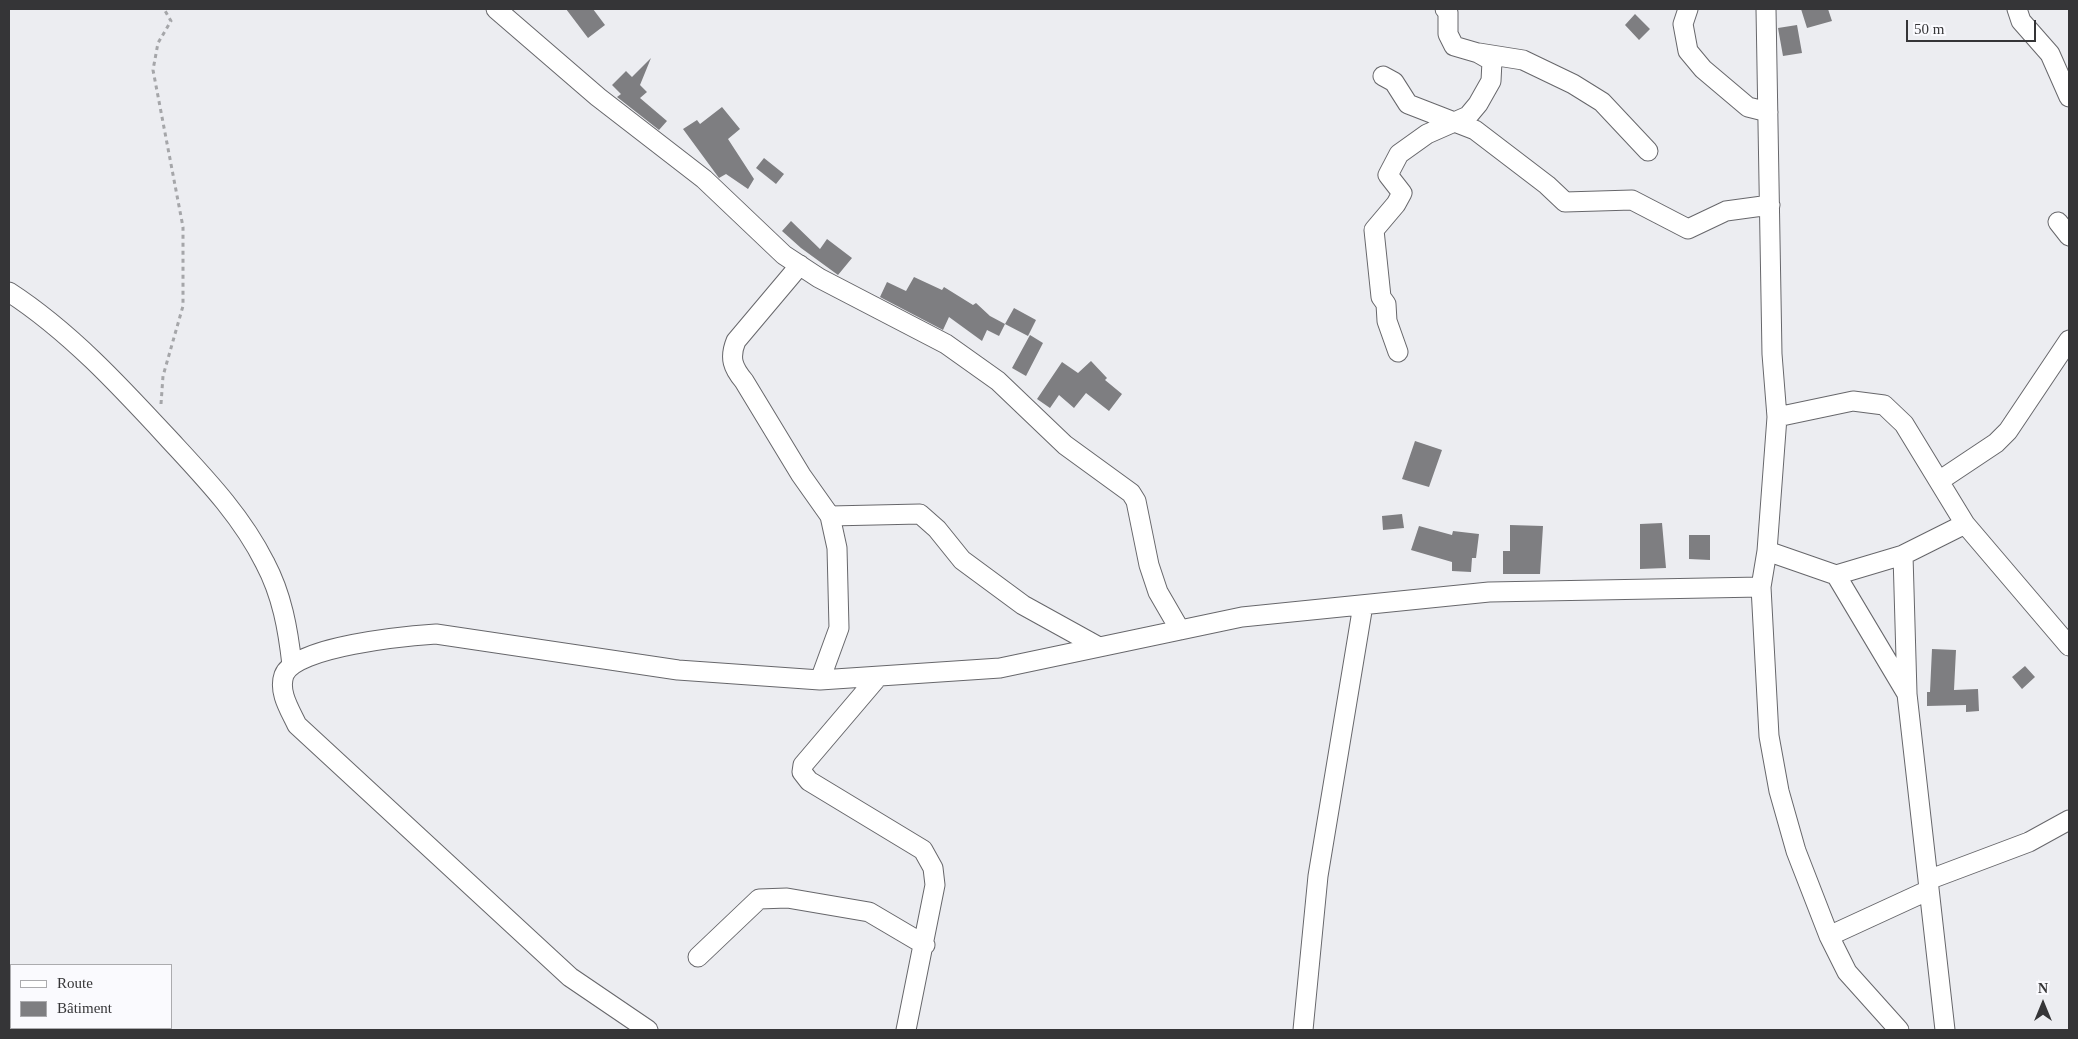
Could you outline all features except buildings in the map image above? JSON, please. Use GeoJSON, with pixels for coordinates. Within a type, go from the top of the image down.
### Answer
{"type":"FeatureCollection","features":[{"type":"Feature","properties":{"kind":"street"},"geometry":{"type":"LineString","coordinates":[[496,9],[598,96],[704,179],[784,255],[819,278],[946,344],[998,381],[1065,445],[1131,493],[1138,510],[1149,565],[1158,592],[1180,630]]}},
{"type":"Feature","properties":{"kind":"street"},"geometry":{"type":"LineString","coordinates":[[1445,9],[1448,12],[1448,34],[1454,46],[1478,53],[1523,60],[1573,84],[1602,102],[1648,151]]}},
{"type":"Feature","properties":{"kind":"street"},"geometry":{"type":"LineString","coordinates":[[1688,9],[1683,24],[1688,51],[1703,69],[1748,107],[1768,112]]}},
{"type":"Feature","properties":{"kind":"street"},"geometry":{"type":"LineString","coordinates":[[1766,9],[1772,354],[1777,417],[1767,551],[1761,587],[1770,745],[1796,851],[1829,936],[1847,972],[1899,1030]]}},
{"type":"Feature","properties":{"kind":"street"},"geometry":{"type":"LineString","coordinates":[[2017,9],[2021,21],[2050,54],[2069,97]]}},
{"type":"Feature","properties":{"kind":"street"},"geometry":{"type":"LineString","coordinates":[[1398,352],[1387,321],[1386,304],[1381,298],[1374,230],[1396,204],[1402,192],[1388,175],[1399,154],[1427,134],[1454,120],[1468,116],[1478,104],[1491,81],[1492,62],[1478,53]]}},
{"type":"Feature","properties":{"kind":"street"},"geometry":{"type":"LineString","coordinates":[[1383,76],[1394,82],[1408,104],[1454,120],[1475,130],[1547,185],[1565,202],[1632,200],[1688,229],[1726,211],[1770,205]]}},
{"type":"Feature","properties":{"kind":"street"},"geometry":{"type":"LineString","coordinates":[[800,265],[736,341],[731,352],[732,363],[801,475],[830,516],[837,548],[839,628],[820,680]]}},
{"type":"Feature","properties":{"kind":"street"},"geometry":{"type":"LineString","coordinates":[[9,292],[106,370],[215,489],[246,528],[266,564],[278,592],[287,626],[292,665]]}},
{"type":"Feature","properties":{"kind":"street"},"geometry":{"type":"LineString","coordinates":[[1939,481],[1996,443],[2008,431],[2069,340]]}},
{"type":"Feature","properties":{"kind":"street"},"geometry":{"type":"LineString","coordinates":[[1777,417],[1853,401],[1884,405],[1904,424],[1965,524],[2069,646]]}},
{"type":"Feature","properties":{"kind":"street"},"geometry":{"type":"LineString","coordinates":[[830,516],[920,514],[937,529],[962,560],[1015,600],[1100,647]]}},
{"type":"Feature","properties":{"kind":"street"},"geometry":{"type":"LineString","coordinates":[[1767,551],[1836,575],[1903,555],[1965,524]]}},
{"type":"Feature","properties":{"kind":"street"},"geometry":{"type":"LineString","coordinates":[[1903,555],[1907,694],[1945,1030]]}},
{"type":"Feature","properties":{"kind":"street"},"geometry":{"type":"LineString","coordinates":[[1836,575],[1907,694]]}},
{"type":"Feature","properties":{"kind":"street"},"geometry":{"type":"LineString","coordinates":[[648,1030],[570,977],[297,725],[285,701],[283,690],[285,672],[292,665],[318,652],[395,637],[436,634],[678,670],[820,680],[877,678],[1000,668],[1242,617],[1489,592],[1761,587]]}},
{"type":"Feature","properties":{"kind":"street"},"geometry":{"type":"LineString","coordinates":[[1304,1030],[1318,876],[1363,605]]}},
{"type":"Feature","properties":{"kind":"street"},"geometry":{"type":"LineString","coordinates":[[877,678],[803,765],[802,772],[809,781],[923,850],[930,860],[935,885],[925,945],[906,1030]]}},
{"type":"Feature","properties":{"kind":"street"},"geometry":{"type":"LineString","coordinates":[[1829,936],[1928,885],[2029,842],[2069,820]]}},
{"type":"Feature","properties":{"kind":"street"},"geometry":{"type":"LineString","coordinates":[[698,956],[759,899],[787,898],[869,912],[925,945]]}},
{"type":"Feature","properties":{"kind":"path"},"geometry":{"type":"LineString","coordinates":[[160,429],[163,376],[183,306],[183,227],[153,70],[158,43],[171,21],[164,9]]}}]}
